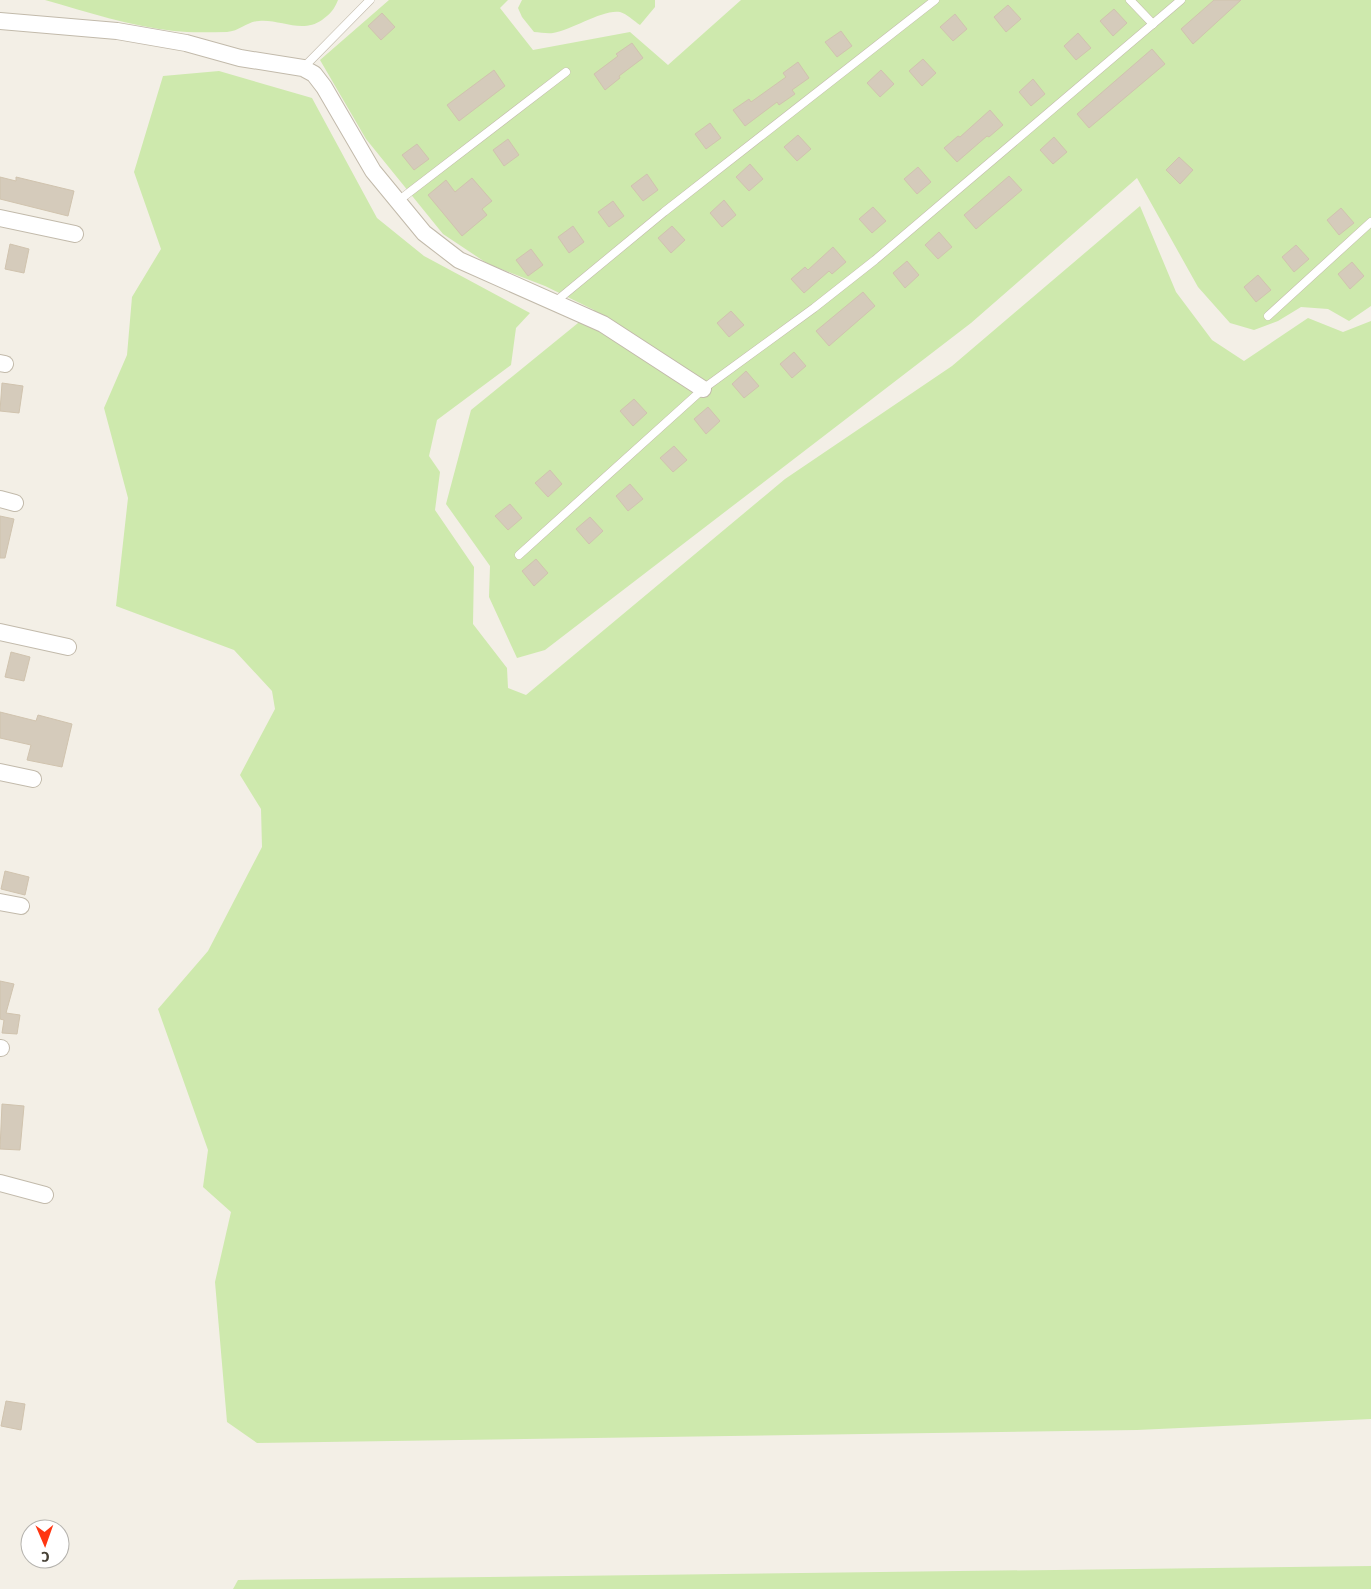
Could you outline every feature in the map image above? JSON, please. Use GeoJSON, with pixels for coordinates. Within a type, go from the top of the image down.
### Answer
{"type":"FeatureCollection","features":[{"type":"Feature","properties":{"kind":"street"},"geometry":{"type":"LineString","coordinates":[[0,21],[116,31],[186,43],[240,58],[303,68],[314,74],[324,87],[373,171],[424,233],[459,260],[603,324],[703,389]]}},
{"type":"Feature","properties":{"kind":"street"},"geometry":{"type":"LineString","coordinates":[[0,218],[76,234]]}},
{"type":"Feature","properties":{"kind":"street"},"geometry":{"type":"LineString","coordinates":[[0,632],[68,647]]}},
{"type":"Feature","properties":{"kind":"street"},"geometry":{"type":"LineString","coordinates":[[0,772],[33,779]]}},
{"type":"Feature","properties":{"kind":"street"},"geometry":{"type":"LineString","coordinates":[[0,902],[21,906]]}},
{"type":"Feature","properties":{"kind":"street"},"geometry":{"type":"LineString","coordinates":[[0,1183],[45,1195]]}},
{"type":"Feature","properties":{"kind":"lane"},"geometry":{"type":"LineString","coordinates":[[303,68],[370,0]]}},
{"type":"Feature","properties":{"kind":"lane"},"geometry":{"type":"LineString","coordinates":[[555,302],[664,212],[935,0]]}},
{"type":"Feature","properties":{"kind":"lane"},"geometry":{"type":"LineString","coordinates":[[1130,0],[1153,24]]}},
{"type":"Feature","properties":{"kind":"lane"},"geometry":{"type":"LineString","coordinates":[[519,555],[703,389],[814,308],[875,260],[1181,0]]}},
{"type":"Feature","properties":{"kind":"lane"},"geometry":{"type":"LineString","coordinates":[[398,201],[566,72]]}},
{"type":"Feature","properties":{"kind":"lane"},"geometry":{"type":"LineString","coordinates":[[1268,316],[1371,222]]}},
{"type":"Feature","properties":{"kind":"green space"},"geometry":{"type":"Polygon","coordinates":[[[45,0],[338,0],[330,14],[322,20],[307,26],[259,21],[227,32],[187,32],[141,26],[45,0]]]}},
{"type":"Feature","properties":{"kind":"green space"},"geometry":{"type":"Polygon","coordinates":[[[389,0],[508,0],[500,8],[533,50],[630,32],[668,65],[741,0],[1371,0],[1371,306],[1349,321],[1328,309],[1301,307],[1278,321],[1254,330],[1230,323],[1198,287],[1137,178],[971,323],[545,650],[517,658],[489,597],[490,566],[446,504],[471,410],[594,310],[545,286],[488,264],[443,234],[366,139],[320,60],[389,0]]]}},
{"type":"Feature","properties":{"kind":"green space"},"geometry":{"type":"Polygon","coordinates":[[[522,0],[655,0],[655,7],[640,25],[623,13],[613,12],[561,31],[548,33],[534,32],[522,17],[518,8],[522,0]]]}},
{"type":"Feature","properties":{"kind":"green space"},"geometry":{"type":"Polygon","coordinates":[[[219,71],[312,98],[377,218],[424,256],[530,313],[516,328],[511,365],[437,420],[429,456],[440,472],[435,510],[474,567],[473,624],[507,668],[508,688],[526,695],[785,479],[952,366],[1140,206],[1176,292],[1212,340],[1244,361],[1308,318],[1343,332],[1371,321],[1371,1419],[1137,1430],[257,1443],[227,1422],[215,1282],[231,1212],[203,1187],[208,1150],[158,1009],[208,951],[262,847],[261,809],[240,775],[275,709],[272,691],[234,650],[116,606],[128,498],[104,408],[127,355],[132,297],[161,249],[134,172],[163,76],[219,71]]]}},
{"type":"Feature","properties":{"kind":"green space"},"geometry":{"type":"Polygon","coordinates":[[[1371,1566],[1371,1589],[233,1589],[238,1580],[1371,1566]]]}},
{"type":"Feature","properties":{"kind":"building"},"geometry":{"type":"Polygon","coordinates":[[[1214,0],[1241,0],[1193,44],[1181,29],[1214,0]]]}},
{"type":"Feature","properties":{"kind":"building"},"geometry":{"type":"Polygon","coordinates":[[[1008,5],[1021,19],[1006,32],[994,17],[1008,5]]]}},
{"type":"Feature","properties":{"kind":"building"},"geometry":{"type":"Polygon","coordinates":[[[1114,9],[1127,23],[1113,36],[1100,21],[1114,9]]]}},
{"type":"Feature","properties":{"kind":"building"},"geometry":{"type":"Polygon","coordinates":[[[382,13],[395,27],[381,40],[368,26],[382,13]]]}},
{"type":"Feature","properties":{"kind":"building"},"geometry":{"type":"Polygon","coordinates":[[[955,14],[967,29],[953,41],[940,27],[955,14]]]}},
{"type":"Feature","properties":{"kind":"building"},"geometry":{"type":"Polygon","coordinates":[[[841,31],[852,46],[837,57],[825,42],[841,31]]]}},
{"type":"Feature","properties":{"kind":"building"},"geometry":{"type":"Polygon","coordinates":[[[1078,33],[1091,48],[1076,60],[1064,46],[1078,33]]]}},
{"type":"Feature","properties":{"kind":"building"},"geometry":{"type":"Polygon","coordinates":[[[632,43],[643,58],[619,76],[620,78],[605,90],[594,74],[618,56],[616,54],[632,43]]]}},
{"type":"Feature","properties":{"kind":"building"},"geometry":{"type":"Polygon","coordinates":[[[1152,49],[1165,64],[1089,128],[1077,114],[1152,49]]]}},
{"type":"Feature","properties":{"kind":"building"},"geometry":{"type":"Polygon","coordinates":[[[923,59],[936,73],[922,86],[909,71],[923,59]]]}},
{"type":"Feature","properties":{"kind":"building"},"geometry":{"type":"Polygon","coordinates":[[[798,62],[809,78],[792,90],[795,94],[779,105],[777,102],[745,126],[733,110],[749,99],[751,102],[786,77],[783,73],[798,62]]]}},
{"type":"Feature","properties":{"kind":"building"},"geometry":{"type":"Polygon","coordinates":[[[494,70],[505,86],[459,121],[447,105],[494,70]]]}},
{"type":"Feature","properties":{"kind":"building"},"geometry":{"type":"Polygon","coordinates":[[[881,70],[894,84],[880,97],[867,83],[881,70]]]}},
{"type":"Feature","properties":{"kind":"building"},"geometry":{"type":"Polygon","coordinates":[[[1033,79],[1045,94],[1031,106],[1019,92],[1033,79]]]}},
{"type":"Feature","properties":{"kind":"building"},"geometry":{"type":"Polygon","coordinates":[[[990,110],[1003,125],[957,162],[944,148],[958,136],[960,137],[990,110]]]}},
{"type":"Feature","properties":{"kind":"building"},"geometry":{"type":"Polygon","coordinates":[[[710,123],[721,138],[706,149],[695,134],[710,123]]]}},
{"type":"Feature","properties":{"kind":"building"},"geometry":{"type":"Polygon","coordinates":[[[798,135],[811,149],[797,161],[784,147],[798,135]]]}},
{"type":"Feature","properties":{"kind":"building"},"geometry":{"type":"Polygon","coordinates":[[[1054,137],[1067,152],[1053,164],[1040,150],[1054,137]]]}},
{"type":"Feature","properties":{"kind":"building"},"geometry":{"type":"Polygon","coordinates":[[[508,139],[519,155],[504,166],[493,150],[508,139]]]}},
{"type":"Feature","properties":{"kind":"building"},"geometry":{"type":"Polygon","coordinates":[[[417,144],[429,159],[414,170],[402,155],[417,144]]]}},
{"type":"Feature","properties":{"kind":"building"},"geometry":{"type":"Polygon","coordinates":[[[1179,157],[1193,170],[1180,184],[1166,170],[1179,157]]]}},
{"type":"Feature","properties":{"kind":"building"},"geometry":{"type":"Polygon","coordinates":[[[750,164],[763,179],[749,191],[736,177],[750,164]]]}},
{"type":"Feature","properties":{"kind":"building"},"geometry":{"type":"Polygon","coordinates":[[[918,167],[931,182],[917,194],[904,179],[918,167]]]}},
{"type":"Feature","properties":{"kind":"building"},"geometry":{"type":"Polygon","coordinates":[[[647,174],[658,190],[643,201],[631,186],[647,174]]]}},
{"type":"Feature","properties":{"kind":"building"},"geometry":{"type":"Polygon","coordinates":[[[1009,176],[1022,190],[976,229],[964,215],[1009,176]]]}},
{"type":"Feature","properties":{"kind":"building"},"geometry":{"type":"Polygon","coordinates":[[[0,177],[16,181],[16,177],[74,191],[68,216],[0,199],[0,177]]]}},
{"type":"Feature","properties":{"kind":"building"},"geometry":{"type":"Polygon","coordinates":[[[472,178],[492,201],[482,209],[487,215],[462,236],[428,195],[446,180],[455,192],[472,178]]]}},
{"type":"Feature","properties":{"kind":"building"},"geometry":{"type":"Polygon","coordinates":[[[724,200],[736,215],[722,227],[710,213],[724,200]]]}},
{"type":"Feature","properties":{"kind":"building"},"geometry":{"type":"Polygon","coordinates":[[[613,201],[624,216],[609,227],[598,212],[613,201]]]}},
{"type":"Feature","properties":{"kind":"building"},"geometry":{"type":"Polygon","coordinates":[[[873,207],[886,221],[872,233],[859,219],[873,207]]]}},
{"type":"Feature","properties":{"kind":"building"},"geometry":{"type":"Polygon","coordinates":[[[1341,208],[1354,223],[1339,235],[1327,220],[1341,208]]]}},
{"type":"Feature","properties":{"kind":"building"},"geometry":{"type":"Polygon","coordinates":[[[573,226],[584,242],[569,253],[558,237],[573,226]]]}},
{"type":"Feature","properties":{"kind":"building"},"geometry":{"type":"Polygon","coordinates":[[[672,226],[685,240],[671,253],[658,238],[672,226]]]}},
{"type":"Feature","properties":{"kind":"building"},"geometry":{"type":"Polygon","coordinates":[[[939,232],[952,247],[938,259],[925,245],[939,232]]]}},
{"type":"Feature","properties":{"kind":"building"},"geometry":{"type":"Polygon","coordinates":[[[10,244],[29,249],[24,273],[5,269],[10,244]]]}},
{"type":"Feature","properties":{"kind":"building"},"geometry":{"type":"Polygon","coordinates":[[[1296,245],[1309,259],[1294,272],[1282,257],[1296,245]]]}},
{"type":"Feature","properties":{"kind":"building"},"geometry":{"type":"Polygon","coordinates":[[[833,247],[846,262],[832,274],[829,271],[804,293],[791,279],[805,267],[808,270],[833,247]]]}},
{"type":"Feature","properties":{"kind":"building"},"geometry":{"type":"Polygon","coordinates":[[[531,249],[543,265],[528,276],[516,260],[531,249]]]}},
{"type":"Feature","properties":{"kind":"building"},"geometry":{"type":"Polygon","coordinates":[[[907,261],[919,275],[905,288],[893,273],[907,261]]]}},
{"type":"Feature","properties":{"kind":"building"},"geometry":{"type":"Polygon","coordinates":[[[1352,262],[1364,276],[1350,289],[1338,274],[1352,262]]]}},
{"type":"Feature","properties":{"kind":"building"},"geometry":{"type":"Polygon","coordinates":[[[1258,275],[1271,290],[1256,302],[1244,287],[1258,275]]]}},
{"type":"Feature","properties":{"kind":"building"},"geometry":{"type":"Polygon","coordinates":[[[863,292],[875,306],[829,346],[816,331],[863,292]]]}},
{"type":"Feature","properties":{"kind":"building"},"geometry":{"type":"Polygon","coordinates":[[[731,311],[744,325],[729,337],[717,323],[731,311]]]}},
{"type":"Feature","properties":{"kind":"building"},"geometry":{"type":"Polygon","coordinates":[[[794,352],[806,366],[792,378],[780,364],[794,352]]]}},
{"type":"Feature","properties":{"kind":"building"},"geometry":{"type":"Polygon","coordinates":[[[746,371],[759,386],[744,398],[732,384],[746,371]]]}},
{"type":"Feature","properties":{"kind":"building"},"geometry":{"type":"Polygon","coordinates":[[[2,383],[23,386],[19,413],[0,411],[2,383]]]}},
{"type":"Feature","properties":{"kind":"building"},"geometry":{"type":"Polygon","coordinates":[[[634,399],[647,413],[633,426],[620,411],[634,399]]]}},
{"type":"Feature","properties":{"kind":"building"},"geometry":{"type":"Polygon","coordinates":[[[708,407],[720,421],[706,434],[694,419],[708,407]]]}},
{"type":"Feature","properties":{"kind":"building"},"geometry":{"type":"Polygon","coordinates":[[[674,446],[687,460],[673,472],[660,458],[674,446]]]}},
{"type":"Feature","properties":{"kind":"building"},"geometry":{"type":"Polygon","coordinates":[[[550,470],[562,484],[548,497],[535,483],[550,470]]]}},
{"type":"Feature","properties":{"kind":"building"},"geometry":{"type":"Polygon","coordinates":[[[630,484],[643,499],[628,511],[616,496],[630,484]]]}},
{"type":"Feature","properties":{"kind":"building"},"geometry":{"type":"Polygon","coordinates":[[[510,504],[522,518],[508,530],[495,516],[510,504]]]}},
{"type":"Feature","properties":{"kind":"building"},"geometry":{"type":"Polygon","coordinates":[[[0,516],[14,519],[5,558],[0,558],[0,516]]]}},
{"type":"Feature","properties":{"kind":"building"},"geometry":{"type":"Polygon","coordinates":[[[590,517],[603,531],[589,544],[576,529],[590,517]]]}},
{"type":"Feature","properties":{"kind":"building"},"geometry":{"type":"Polygon","coordinates":[[[536,559],[548,573],[534,586],[522,571],[536,559]]]}},
{"type":"Feature","properties":{"kind":"building"},"geometry":{"type":"Polygon","coordinates":[[[11,652],[30,657],[24,681],[5,677],[11,652]]]}},
{"type":"Feature","properties":{"kind":"building"},"geometry":{"type":"Polygon","coordinates":[[[0,712],[36,721],[38,715],[72,724],[62,767],[27,760],[31,745],[0,738],[0,712]]]}},
{"type":"Feature","properties":{"kind":"building"},"geometry":{"type":"Polygon","coordinates":[[[5,871],[29,877],[25,895],[1,889],[5,871]]]}},
{"type":"Feature","properties":{"kind":"building"},"geometry":{"type":"Polygon","coordinates":[[[0,981],[14,984],[6,1013],[20,1015],[17,1034],[2,1033],[4,1020],[0,1019],[0,981]]]}},
{"type":"Feature","properties":{"kind":"building"},"geometry":{"type":"Polygon","coordinates":[[[2,1104],[24,1106],[20,1150],[0,1149],[2,1104]]]}},
{"type":"Feature","properties":{"kind":"building"},"geometry":{"type":"Polygon","coordinates":[[[6,1401],[25,1404],[21,1430],[1,1426],[6,1401]]]}}]}
